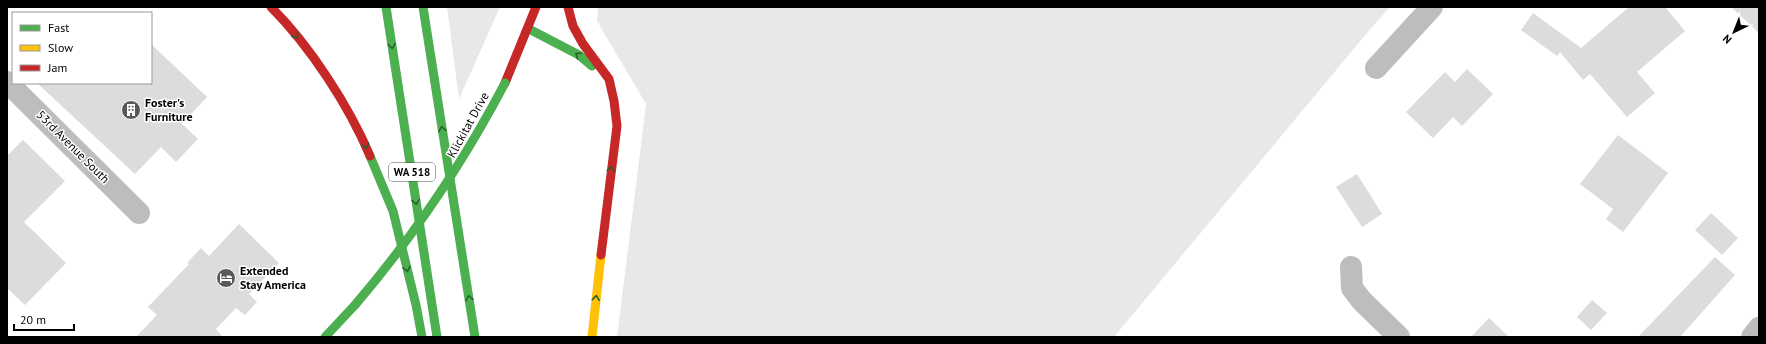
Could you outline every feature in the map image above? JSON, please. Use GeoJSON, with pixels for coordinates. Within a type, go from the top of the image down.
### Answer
{"type":"FeatureCollection","features":[{"type":"Feature","properties":{"kind":"main road"},"geometry":{"type":"LineString","coordinates":[[271,7],[283,19],[325,74],[362,136],[392,211],[416,305],[422,337]]}},
{"type":"Feature","properties":{"kind":"main road","name":"WA 518"},"geometry":{"type":"LineString","coordinates":[[386,7],[438,337]]}},
{"type":"Feature","properties":{"kind":"main road"},"geometry":{"type":"LineString","coordinates":[[416,7],[433,77]]}},
{"type":"Feature","properties":{"kind":"main road","name":"WA 518"},"geometry":{"type":"LineString","coordinates":[[423,7],[475,337]]}},
{"type":"Feature","properties":{"kind":"main road","name":"Klickitat Drive"},"geometry":{"type":"LineString","coordinates":[[325,337],[355,305],[398,254],[438,199],[473,142],[505,83],[536,7]]}},
{"type":"Feature","properties":{"kind":"main road"},"geometry":{"type":"LineString","coordinates":[[568,7],[573,26],[583,44],[609,79],[614,101],[617,126],[607,197],[592,337]]}},
{"type":"Feature","properties":{"kind":"main road"},"geometry":{"type":"LineString","coordinates":[[528,29],[579,55],[609,79]]}},
{"type":"Feature","properties":{"kind":"street"},"geometry":{"type":"LineString","coordinates":[[1376,68],[1432,7]]}},
{"type":"Feature","properties":{"kind":"street","name":"53rd Avenue South"},"geometry":{"type":"LineString","coordinates":[[7,82],[138,213]]}},
{"type":"Feature","properties":{"kind":"street"},"geometry":{"type":"LineString","coordinates":[[1351,266],[1352,288],[1362,301],[1399,337]]}},
{"type":"Feature","properties":{"kind":"street"},"geometry":{"type":"LineString","coordinates":[[1752,337],[1759,328]]}},
{"type":"Feature","properties":{"kind":"shaded area"},"geometry":{"type":"Polygon","coordinates":[[[447,7],[500,7],[459,99],[447,7]]]}},
{"type":"Feature","properties":{"kind":"shaded area"},"geometry":{"type":"Polygon","coordinates":[[[598,7],[1390,7],[1114,337],[617,337],[646,104],[597,21],[598,7]]]}},
{"type":"Feature","properties":{"kind":"building"},"geometry":{"type":"Polygon","coordinates":[[[1629,7],[1665,7],[1685,31],[1637,72],[1655,93],[1627,117],[1590,74],[1583,80],[1560,52],[1557,56],[1521,30],[1533,13],[1581,48],[1629,7]]]}},
{"type":"Feature","properties":{"kind":"building"},"geometry":{"type":"Polygon","coordinates":[[[1731,7],[1759,7],[1759,33],[1731,7]]]}},
{"type":"Feature","properties":{"kind":"building","name":"Foster's Furniture"},"geometry":{"type":"Polygon","coordinates":[[[152,45],[207,97],[182,124],[198,139],[176,162],[161,147],[135,174],[38,84],[152,84],[152,45]]]}},
{"type":"Feature","properties":{"kind":"building"},"geometry":{"type":"Polygon","coordinates":[[[1467,69],[1493,94],[1462,126],[1453,117],[1433,138],[1406,112],[1445,72],[1455,82],[1467,69]]]}},
{"type":"Feature","properties":{"kind":"building"},"geometry":{"type":"Polygon","coordinates":[[[1618,135],[1668,173],[1623,232],[1606,219],[1613,209],[1580,184],[1618,135]]]}},
{"type":"Feature","properties":{"kind":"building"},"geometry":{"type":"Polygon","coordinates":[[[23,140],[65,181],[24,222],[66,263],[25,305],[7,288],[7,156],[23,140]]]}},
{"type":"Feature","properties":{"kind":"building"},"geometry":{"type":"Polygon","coordinates":[[[1357,174],[1382,214],[1362,227],[1336,187],[1357,174]]]}},
{"type":"Feature","properties":{"kind":"building"},"geometry":{"type":"Polygon","coordinates":[[[1711,213],[1738,238],[1722,255],[1695,230],[1711,213]]]}},
{"type":"Feature","properties":{"kind":"building","name":"Extended Stay America"},"geometry":{"type":"Polygon","coordinates":[[[239,224],[279,263],[249,294],[257,302],[245,315],[236,308],[216,329],[223,337],[136,337],[157,315],[148,307],[189,264],[187,263],[201,248],[209,256],[239,224]]]}},
{"type":"Feature","properties":{"kind":"building"},"geometry":{"type":"Polygon","coordinates":[[[1715,257],[1735,275],[1680,337],[1638,337],[1715,257]]]}},
{"type":"Feature","properties":{"kind":"building"},"geometry":{"type":"Polygon","coordinates":[[[1592,300],[1607,313],[1591,330],[1577,317],[1592,300]]]}},
{"type":"Feature","properties":{"kind":"building"},"geometry":{"type":"Polygon","coordinates":[[[1489,318],[1509,337],[1471,337],[1489,318]]]}},
{"type":"Feature","properties":{"kind":"traffic: fast"},"geometry":{"type":"LineString","coordinates":[[386,7],[437,337]]}},
{"type":"Feature","properties":{"kind":"traffic: fast"},"geometry":{"type":"LineString","coordinates":[[423,7],[475,337]]}},
{"type":"Feature","properties":{"kind":"traffic: fast"},"geometry":{"type":"LineString","coordinates":[[529,29],[579,55],[592,66]]}},
{"type":"Feature","properties":{"kind":"traffic: fast"},"geometry":{"type":"LineString","coordinates":[[355,305],[377,279],[417,226],[455,170],[505,83]]}},
{"type":"Feature","properties":{"kind":"traffic: fast"},"geometry":{"type":"LineString","coordinates":[[370,156],[393,211],[416,305],[422,337]]}},
{"type":"Feature","properties":{"kind":"traffic: fast"},"geometry":{"type":"LineString","coordinates":[[325,337],[355,305]]}},
{"type":"Feature","properties":{"kind":"traffic: slow"},"geometry":{"type":"LineString","coordinates":[[592,337],[601,255]]}},
{"type":"Feature","properties":{"kind":"traffic: jam"},"geometry":{"type":"LineString","coordinates":[[271,7],[300,40],[327,77],[351,117],[370,156]]}},
{"type":"Feature","properties":{"kind":"traffic: jam"},"geometry":{"type":"LineString","coordinates":[[505,83],[536,7]]}},
{"type":"Feature","properties":{"kind":"traffic: jam"},"geometry":{"type":"LineString","coordinates":[[568,7],[573,26],[583,44],[609,79],[614,101],[617,126],[601,255]]}},
{"type":"Feature","properties":{"kind":"place","name":"Foster's Furniture"},"geometry":{"type":"Point","coordinates":[131,110]}},
{"type":"Feature","properties":{"kind":"place","name":"Extended Stay America"},"geometry":{"type":"Point","coordinates":[226,278]}}]}
